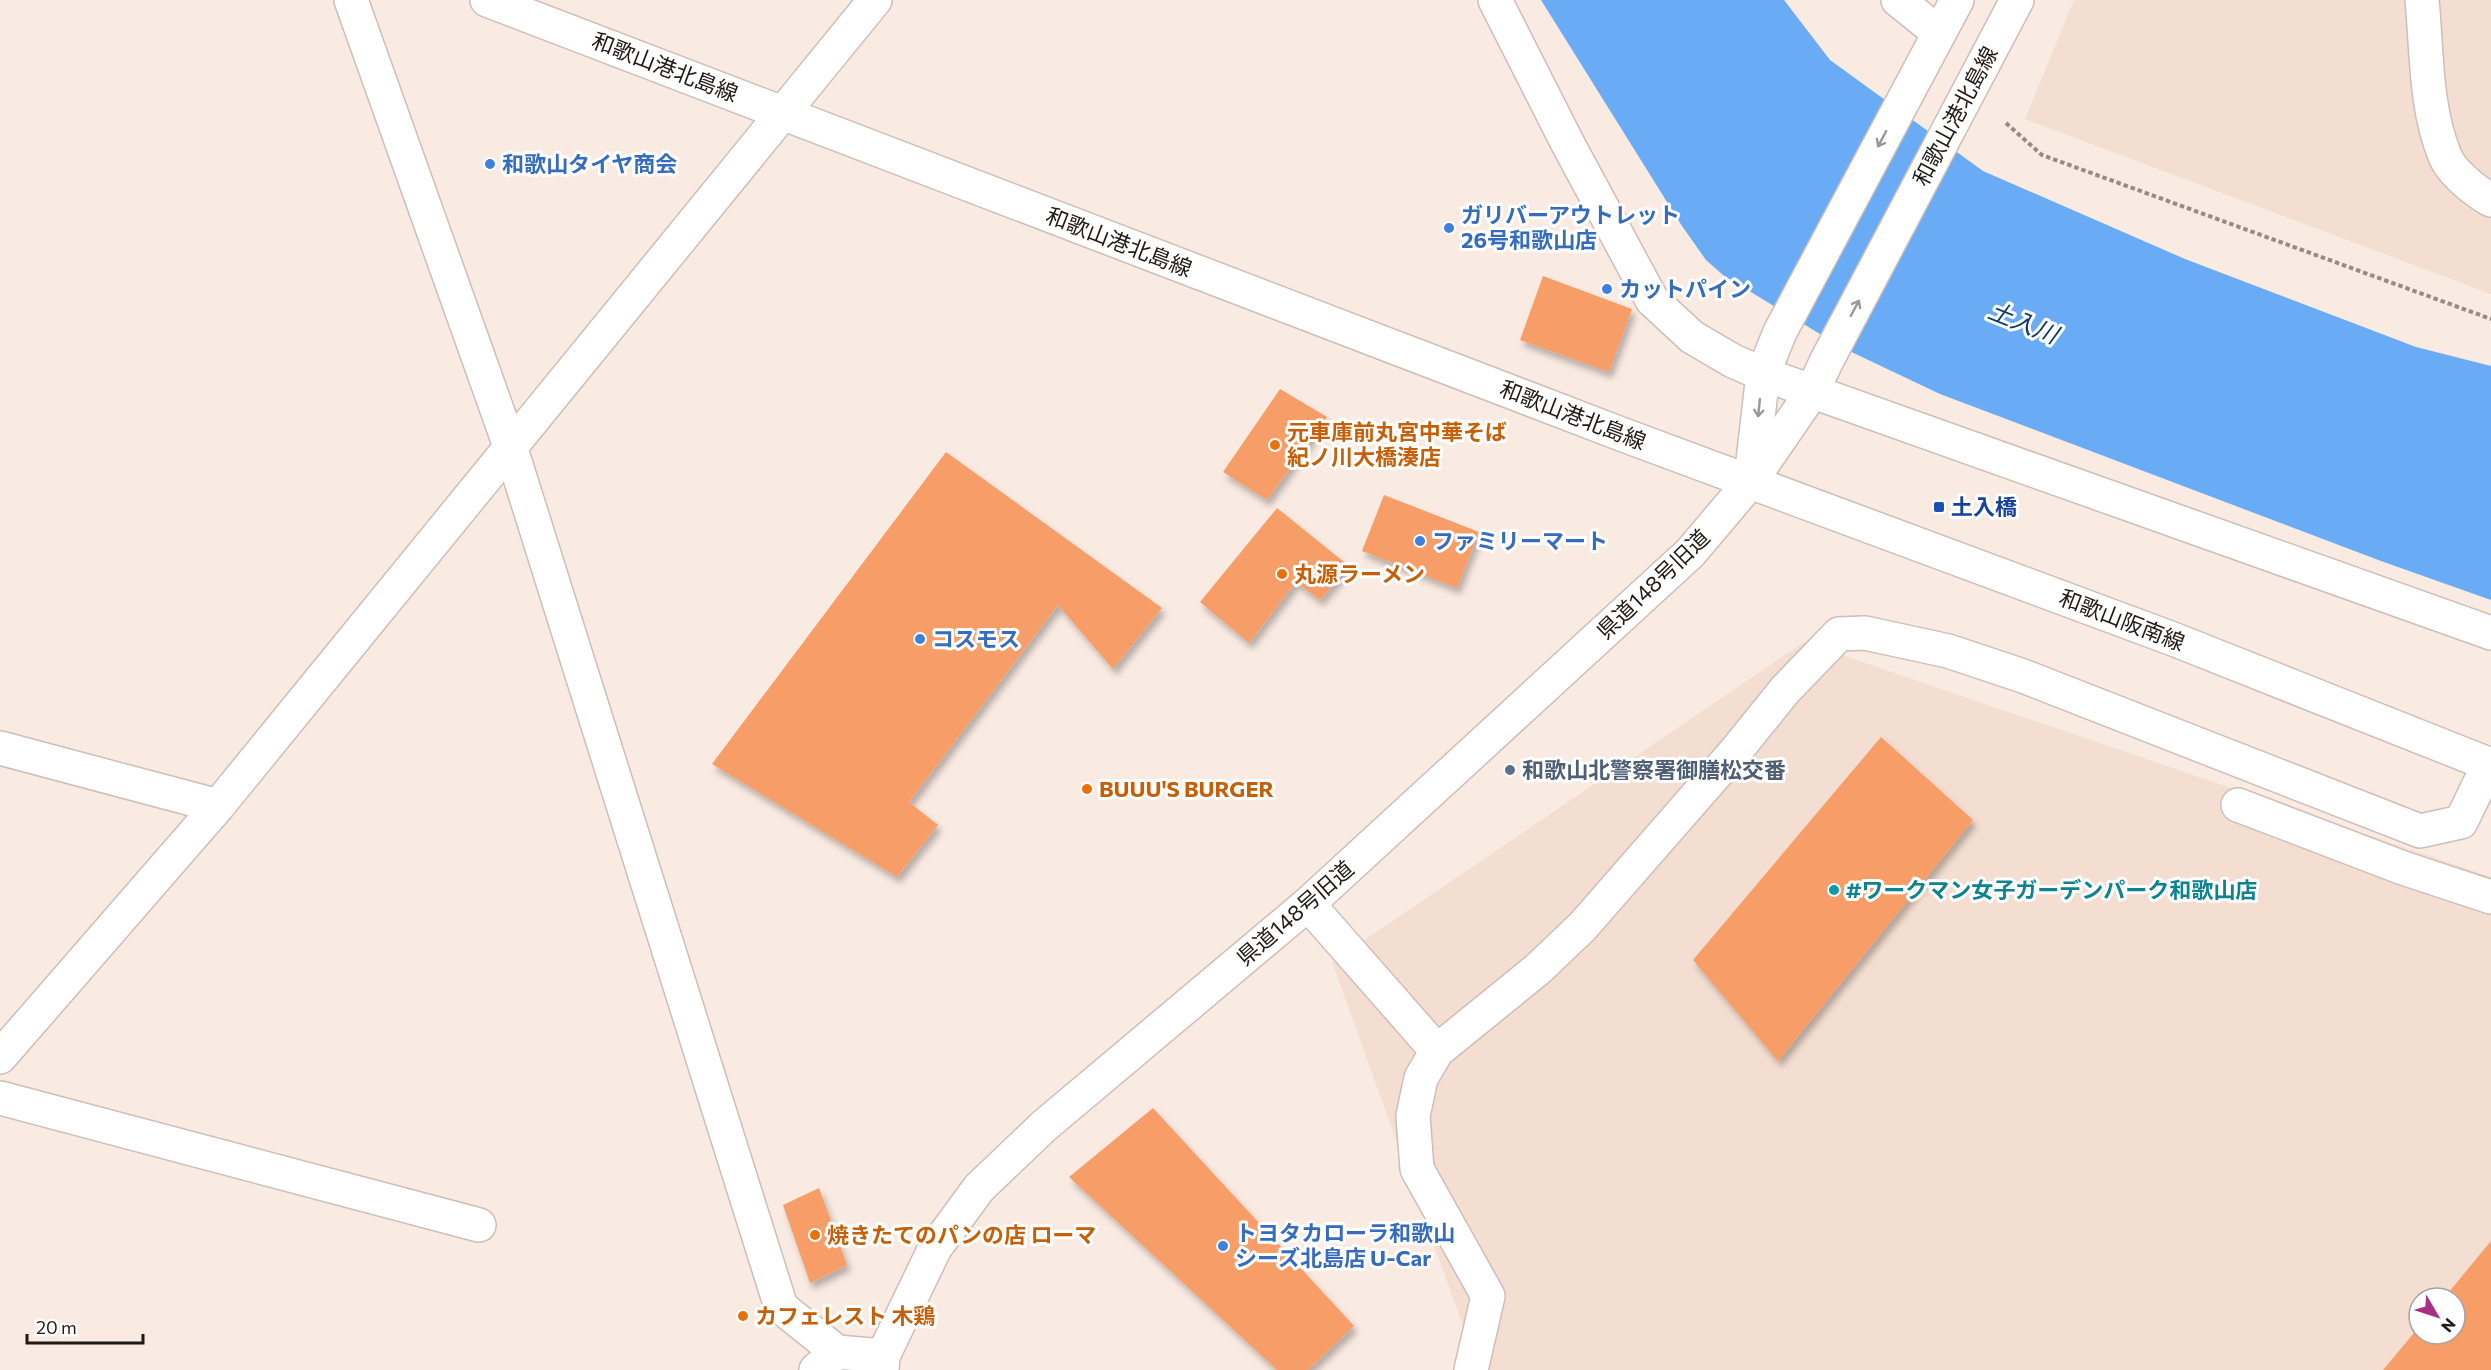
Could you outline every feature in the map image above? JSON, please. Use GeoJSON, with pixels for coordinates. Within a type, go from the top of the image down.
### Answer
{"type":"FeatureCollection","features":[{"type":"Feature","properties":{"kind":"street"},"geometry":{"type":"LineString","coordinates":[[351,0],[511,449],[781,1307],[826,1361],[882,1363]]}},
{"type":"Feature","properties":{"kind":"street","name":"和歌山港北島線"},"geometry":{"type":"LineString","coordinates":[[488,0],[1751,482],[1812,392],[2017,0]]}},
{"type":"Feature","properties":{"kind":"street"},"geometry":{"type":"LineString","coordinates":[[0,1057],[218,806],[875,0]]}},
{"type":"Feature","properties":{"kind":"street"},"geometry":{"type":"LineString","coordinates":[[1495,0],[1568,144],[1652,300],[1692,337],[1733,361],[1763,374],[2491,633]]}},
{"type":"Feature","properties":{"kind":"street"},"geometry":{"type":"LineString","coordinates":[[1898,0],[1940,33]]}},
{"type":"Feature","properties":{"kind":"street"},"geometry":{"type":"LineString","coordinates":[[1751,482],[1763,374],[1780,332],[1957,0]]}},
{"type":"Feature","properties":{"kind":"street"},"geometry":{"type":"LineString","coordinates":[[2422,0],[2432,108],[2445,158],[2475,192],[2491,200]]}},
{"type":"Feature","properties":{"kind":"street","name":"和歌山阪南線"},"geometry":{"type":"LineString","coordinates":[[1751,482],[2173,639],[2490,765]]}},
{"type":"Feature","properties":{"kind":"street","name":"県道148号旧道"},"geometry":{"type":"LineString","coordinates":[[882,1363],[935,1248],[979,1188],[1044,1126],[1308,904],[1690,552],[1751,482]]}},
{"type":"Feature","properties":{"kind":"street"},"geometry":{"type":"LineString","coordinates":[[1471,1370],[1488,1296],[1418,1169],[1413,1116],[1421,1078],[1437,1051],[1538,969],[1583,926],[1735,752],[1785,690],[1839,634],[1865,633],[1948,651],[2022,676],[2420,831],[2461,822],[2490,765]]}},
{"type":"Feature","properties":{"kind":"street"},"geometry":{"type":"LineString","coordinates":[[0,748],[218,806]]}},
{"type":"Feature","properties":{"kind":"street"},"geometry":{"type":"LineString","coordinates":[[2238,805],[2403,868],[2491,897]]}},
{"type":"Feature","properties":{"kind":"street"},"geometry":{"type":"LineString","coordinates":[[1308,904],[1437,1051]]}},
{"type":"Feature","properties":{"kind":"street"},"geometry":{"type":"LineString","coordinates":[[0,1098],[479,1225]]}},
{"type":"Feature","properties":{"kind":"path"},"geometry":{"type":"LineString","coordinates":[[2006,123],[2042,155],[2491,319]]}},
{"type":"Feature","properties":{"kind":"shaded area"},"geometry":{"type":"Polygon","coordinates":[[[2074,0],[2491,0],[2491,294],[2025,119],[2074,0]]]}},
{"type":"Feature","properties":{"kind":"shaded area"},"geometry":{"type":"Polygon","coordinates":[[[1804,642],[2491,877],[2491,1370],[1479,1370],[1332,962],[1804,642]]]}},
{"type":"Feature","properties":{"kind":"water","name":"土入川"},"geometry":{"type":"Polygon","coordinates":[[[1541,0],[1784,0],[1830,60],[1983,171],[2185,259],[2416,347],[2491,366],[2491,600],[2381,561],[1940,394],[1843,348],[1723,275],[1706,260],[1682,226],[1541,0]]]}},
{"type":"Feature","properties":{"kind":"building"},"geometry":{"type":"Polygon","coordinates":[[[1543,276],[1632,309],[1609,372],[1520,340],[1543,276]]]}},
{"type":"Feature","properties":{"kind":"building","name":"元車庫前丸宮中華そば 紀ノ川大橋湊店"},"geometry":{"type":"Polygon","coordinates":[[[1280,389],[1327,417],[1267,500],[1223,472],[1280,389]]]}},
{"type":"Feature","properties":{"kind":"building","name":"コスモス"},"geometry":{"type":"Polygon","coordinates":[[[946,452],[1162,608],[1113,669],[1058,605],[909,802],[938,825],[897,877],[712,764],[946,452]]]}},
{"type":"Feature","properties":{"kind":"building","name":"ファミリーマート"},"geometry":{"type":"Polygon","coordinates":[[[1384,495],[1479,532],[1457,588],[1362,551],[1384,495]]]}},
{"type":"Feature","properties":{"kind":"building","name":"丸源ラーメン"},"geometry":{"type":"Polygon","coordinates":[[[1277,508],[1349,566],[1320,600],[1296,582],[1249,643],[1200,602],[1277,508]]]}},
{"type":"Feature","properties":{"kind":"building","name":"#ワークマン女子ガーデンパーク和歌山店"},"geometry":{"type":"Polygon","coordinates":[[[1881,737],[1973,820],[1778,1061],[1693,960],[1881,737]]]}},
{"type":"Feature","properties":{"kind":"building"},"geometry":{"type":"Polygon","coordinates":[[[1153,1108],[1354,1326],[1308,1370],[1277,1370],[1069,1177],[1153,1108]]]}},
{"type":"Feature","properties":{"kind":"building","name":"焼きたてのパンの店 ローマ"},"geometry":{"type":"Polygon","coordinates":[[[819,1188],[847,1265],[810,1283],[783,1205],[819,1188]]]}},
{"type":"Feature","properties":{"kind":"building"},"geometry":{"type":"Polygon","coordinates":[[[2491,1241],[2491,1370],[2383,1370],[2407,1341],[2407,1346],[2467,1346],[2467,1286],[2454,1286],[2491,1241]]]}},
{"type":"Feature","properties":{"kind":"place","name":"和歌山タイヤ商会"},"geometry":{"type":"Point","coordinates":[490,164]}},
{"type":"Feature","properties":{"kind":"place","name":"ガリバーアウトレット 26号和歌山店"},"geometry":{"type":"Point","coordinates":[1449,228]}},
{"type":"Feature","properties":{"kind":"place","name":"カットパイン"},"geometry":{"type":"Point","coordinates":[1607,289]}},
{"type":"Feature","properties":{"kind":"place","name":"元車庫前丸宮中華そば 紀ノ川大橋湊店"},"geometry":{"type":"Point","coordinates":[1275,445]}},
{"type":"Feature","properties":{"kind":"place","name":"土入橋"},"geometry":{"type":"Point","coordinates":[1939,507]}},
{"type":"Feature","properties":{"kind":"place","name":"ファミリーマート"},"geometry":{"type":"Point","coordinates":[1420,541]}},
{"type":"Feature","properties":{"kind":"place","name":"丸源ラーメン"},"geometry":{"type":"Point","coordinates":[1282,574]}},
{"type":"Feature","properties":{"kind":"place","name":"コスモス"},"geometry":{"type":"Point","coordinates":[920,639]}},
{"type":"Feature","properties":{"kind":"place","name":"和歌山北警察署御膳松交番"},"geometry":{"type":"Point","coordinates":[1510,770]}},
{"type":"Feature","properties":{"kind":"place","name":"BUUU'S BURGER"},"geometry":{"type":"Point","coordinates":[1087,789]}},
{"type":"Feature","properties":{"kind":"place","name":"#ワークマン女子ガーデンパーク和歌山店"},"geometry":{"type":"Point","coordinates":[1834,890]}},
{"type":"Feature","properties":{"kind":"place","name":"焼きたてのパンの店 ローマ"},"geometry":{"type":"Point","coordinates":[815,1235]}},
{"type":"Feature","properties":{"kind":"place","name":"トヨタカローラ和歌山 シーズ北島店 U-Car"},"geometry":{"type":"Point","coordinates":[1223,1246]}},
{"type":"Feature","properties":{"kind":"place","name":"カフェレスト 木鶏"},"geometry":{"type":"Point","coordinates":[743,1316]}}]}
